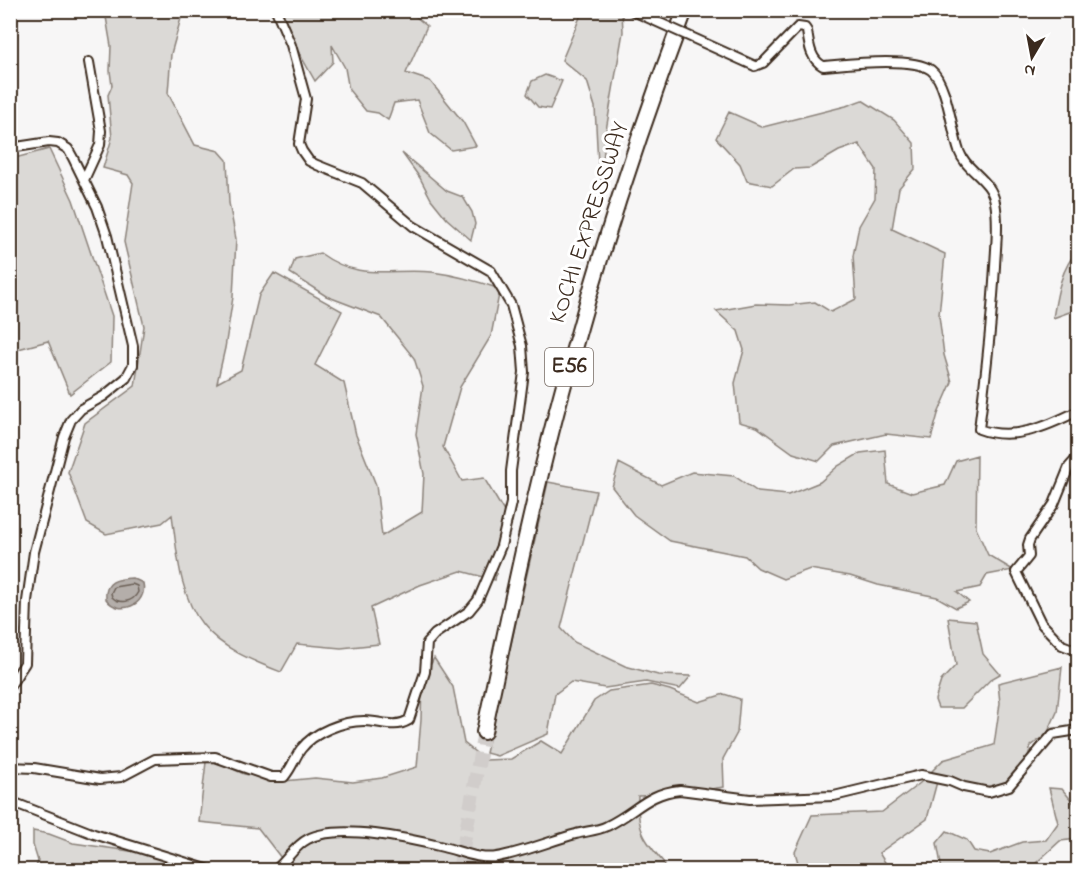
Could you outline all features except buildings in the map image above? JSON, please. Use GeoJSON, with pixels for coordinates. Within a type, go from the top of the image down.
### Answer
{"type":"FeatureCollection","features":[{"type":"Feature","properties":{"kind":"highway","name":"KOCHI EXPRESSWAY"},"geometry":{"type":"LineString","coordinates":[[484,732],[519,566],[572,353],[657,83],[685,10]]}},
{"type":"Feature","properties":{"kind":"street"},"geometry":{"type":"LineString","coordinates":[[10,767],[34,768],[100,780],[121,777],[155,759],[215,757],[271,777],[285,777],[301,748],[339,725],[364,721],[400,725],[409,720],[425,672],[427,644],[435,634],[469,611],[478,600],[501,546],[511,503],[512,471],[524,372],[522,346],[511,305],[491,271],[413,226],[362,183],[309,160],[299,144],[306,99],[291,45],[276,10]]}},
{"type":"Feature","properties":{"kind":"street"},"geometry":{"type":"LineString","coordinates":[[631,10],[755,66],[763,63],[798,27],[805,28],[807,31],[812,53],[818,64],[823,66],[894,62],[922,66],[932,70],[943,92],[959,152],[966,163],[987,184],[995,200],[993,295],[979,429],[988,432],[1025,432],[1053,424],[1078,411]]}},
{"type":"Feature","properties":{"kind":"street"},"geometry":{"type":"LineString","coordinates":[[84,180],[100,145],[102,131],[89,62]]}},
{"type":"Feature","properties":{"kind":"street"},"geometry":{"type":"LineString","coordinates":[[10,148],[49,142],[58,143],[68,149],[84,180],[107,236],[133,346],[133,365],[126,378],[104,396],[81,409],[71,420],[64,437],[34,552],[27,601],[25,663],[10,686]]}},
{"type":"Feature","properties":{"kind":"street"},"geometry":{"type":"LineString","coordinates":[[1078,457],[1069,467],[1054,504],[1043,523],[1030,538],[1029,556],[1016,572],[1041,623],[1062,645],[1078,651]]}},
{"type":"Feature","properties":{"kind":"street"},"geometry":{"type":"LineString","coordinates":[[275,870],[309,838],[327,833],[354,832],[378,835],[495,858],[607,826],[654,796],[670,791],[680,790],[750,799],[834,796],[921,775],[989,792],[1008,786],[1053,734],[1078,730]]}},
{"type":"Feature","properties":{"kind":"street"},"geometry":{"type":"LineString","coordinates":[[10,801],[94,834],[210,870]]}},
{"type":"Feature","properties":{"kind":"shaded area"},"geometry":{"type":"Polygon","coordinates":[[[11,10],[19,11],[14,15],[17,36],[11,73],[11,10]]]}},
{"type":"Feature","properties":{"kind":"shaded area"},"geometry":{"type":"Polygon","coordinates":[[[283,10],[409,11],[427,26],[406,73],[430,81],[463,122],[476,146],[451,150],[430,133],[417,100],[394,103],[388,120],[378,113],[366,111],[349,90],[345,68],[332,45],[333,62],[315,81],[298,51],[284,36],[280,16],[283,10]]]}},
{"type":"Feature","properties":{"kind":"shaded area"},"geometry":{"type":"Polygon","coordinates":[[[583,10],[622,11],[623,32],[605,136],[600,203],[595,107],[587,81],[562,60],[583,10]]]}},
{"type":"Feature","properties":{"kind":"shaded area"},"geometry":{"type":"Polygon","coordinates":[[[105,11],[183,11],[171,54],[168,93],[195,145],[219,151],[227,160],[229,203],[236,239],[233,297],[217,383],[241,370],[259,295],[274,273],[342,311],[315,365],[344,383],[356,435],[376,485],[382,536],[422,512],[424,474],[416,434],[423,386],[414,358],[381,317],[326,296],[290,273],[295,259],[320,253],[334,262],[361,271],[432,272],[500,289],[491,336],[460,387],[443,447],[462,481],[484,478],[506,515],[495,580],[461,571],[420,585],[371,608],[379,644],[341,648],[297,644],[281,672],[229,648],[203,625],[184,587],[172,515],[162,523],[106,534],[87,523],[68,472],[85,423],[135,386],[144,326],[124,242],[133,183],[128,175],[103,168],[112,138],[108,95],[112,86],[111,46],[105,11]]]}},
{"type":"Feature","properties":{"kind":"shaded area"},"geometry":{"type":"Polygon","coordinates":[[[545,75],[562,81],[550,109],[538,107],[527,94],[532,81],[545,75]]]}},
{"type":"Feature","properties":{"kind":"shaded area"},"geometry":{"type":"Polygon","coordinates":[[[862,100],[894,120],[914,143],[915,169],[899,188],[892,229],[945,254],[939,315],[944,355],[952,382],[938,414],[931,439],[886,434],[834,446],[819,461],[793,453],[757,427],[739,422],[735,383],[744,350],[738,331],[716,311],[756,304],[789,305],[815,302],[831,312],[856,299],[853,256],[859,226],[875,198],[876,169],[859,144],[839,151],[810,168],[794,169],[772,186],[747,181],[740,164],[716,138],[729,112],[763,127],[862,100]]]}},
{"type":"Feature","properties":{"kind":"shaded area"},"geometry":{"type":"Polygon","coordinates":[[[49,149],[73,200],[112,316],[111,362],[70,394],[48,341],[11,351],[11,159],[49,149]]]}},
{"type":"Feature","properties":{"kind":"shaded area"},"geometry":{"type":"Polygon","coordinates":[[[402,153],[447,191],[463,197],[472,212],[475,224],[471,240],[447,219],[431,199],[420,178],[402,153]]]}},
{"type":"Feature","properties":{"kind":"shaded area"},"geometry":{"type":"Polygon","coordinates":[[[1078,250],[1078,309],[1053,318],[1064,273],[1078,250]]]}},
{"type":"Feature","properties":{"kind":"shaded area"},"geometry":{"type":"Polygon","coordinates":[[[885,450],[888,484],[912,493],[945,485],[956,461],[977,455],[976,528],[988,555],[1013,570],[987,575],[980,587],[957,592],[969,602],[956,608],[937,597],[810,569],[783,579],[758,568],[745,556],[670,541],[634,515],[612,487],[619,463],[661,485],[692,472],[734,476],[758,492],[788,495],[820,482],[838,466],[860,453],[885,450]]]}},
{"type":"Feature","properties":{"kind":"shaded area"},"geometry":{"type":"Polygon","coordinates":[[[548,482],[596,491],[561,628],[574,642],[625,666],[658,675],[691,676],[680,689],[646,682],[605,688],[571,682],[555,694],[548,734],[497,756],[486,753],[548,482]]]}},
{"type":"Feature","properties":{"kind":"shaded area"},"geometry":{"type":"Polygon","coordinates":[[[948,618],[976,621],[983,654],[1000,674],[991,679],[962,708],[938,708],[935,700],[941,681],[956,665],[948,618]]]}},
{"type":"Feature","properties":{"kind":"shaded area"},"geometry":{"type":"Polygon","coordinates":[[[434,658],[453,687],[464,743],[485,760],[511,759],[541,741],[562,754],[594,701],[609,691],[651,685],[699,702],[724,694],[740,699],[737,733],[723,759],[724,787],[671,795],[638,796],[640,826],[651,848],[665,864],[663,870],[303,870],[288,867],[258,828],[199,822],[206,762],[217,762],[244,774],[284,781],[315,778],[353,782],[382,778],[417,767],[422,683],[434,658]]]}},
{"type":"Feature","properties":{"kind":"shaded area"},"geometry":{"type":"Polygon","coordinates":[[[1062,667],[1057,712],[1047,734],[1031,746],[1022,777],[987,790],[938,778],[927,819],[879,853],[890,870],[800,870],[795,852],[812,815],[882,812],[920,783],[943,760],[994,745],[1000,703],[998,683],[1062,667]]]}},
{"type":"Feature","properties":{"kind":"shaded area"},"geometry":{"type":"Polygon","coordinates":[[[1049,788],[1062,789],[1078,808],[1078,839],[1060,841],[1035,864],[1012,870],[942,870],[937,843],[947,831],[967,840],[974,851],[990,854],[1022,842],[1046,840],[1058,823],[1049,788]]]}},
{"type":"Feature","properties":{"kind":"shaded area"},"geometry":{"type":"Polygon","coordinates":[[[33,831],[73,843],[172,857],[187,870],[35,870],[38,861],[33,845],[33,831]]]}},
{"type":"Feature","properties":{"kind":"water"},"geometry":{"type":"Polygon","coordinates":[[[132,578],[143,583],[143,591],[137,602],[125,608],[118,607],[106,599],[109,585],[117,580],[132,578]]]}},
{"type":"Feature","properties":{"kind":"tunnel"},"geometry":{"type":"LineString","coordinates":[[459,870],[484,732]]}}]}
